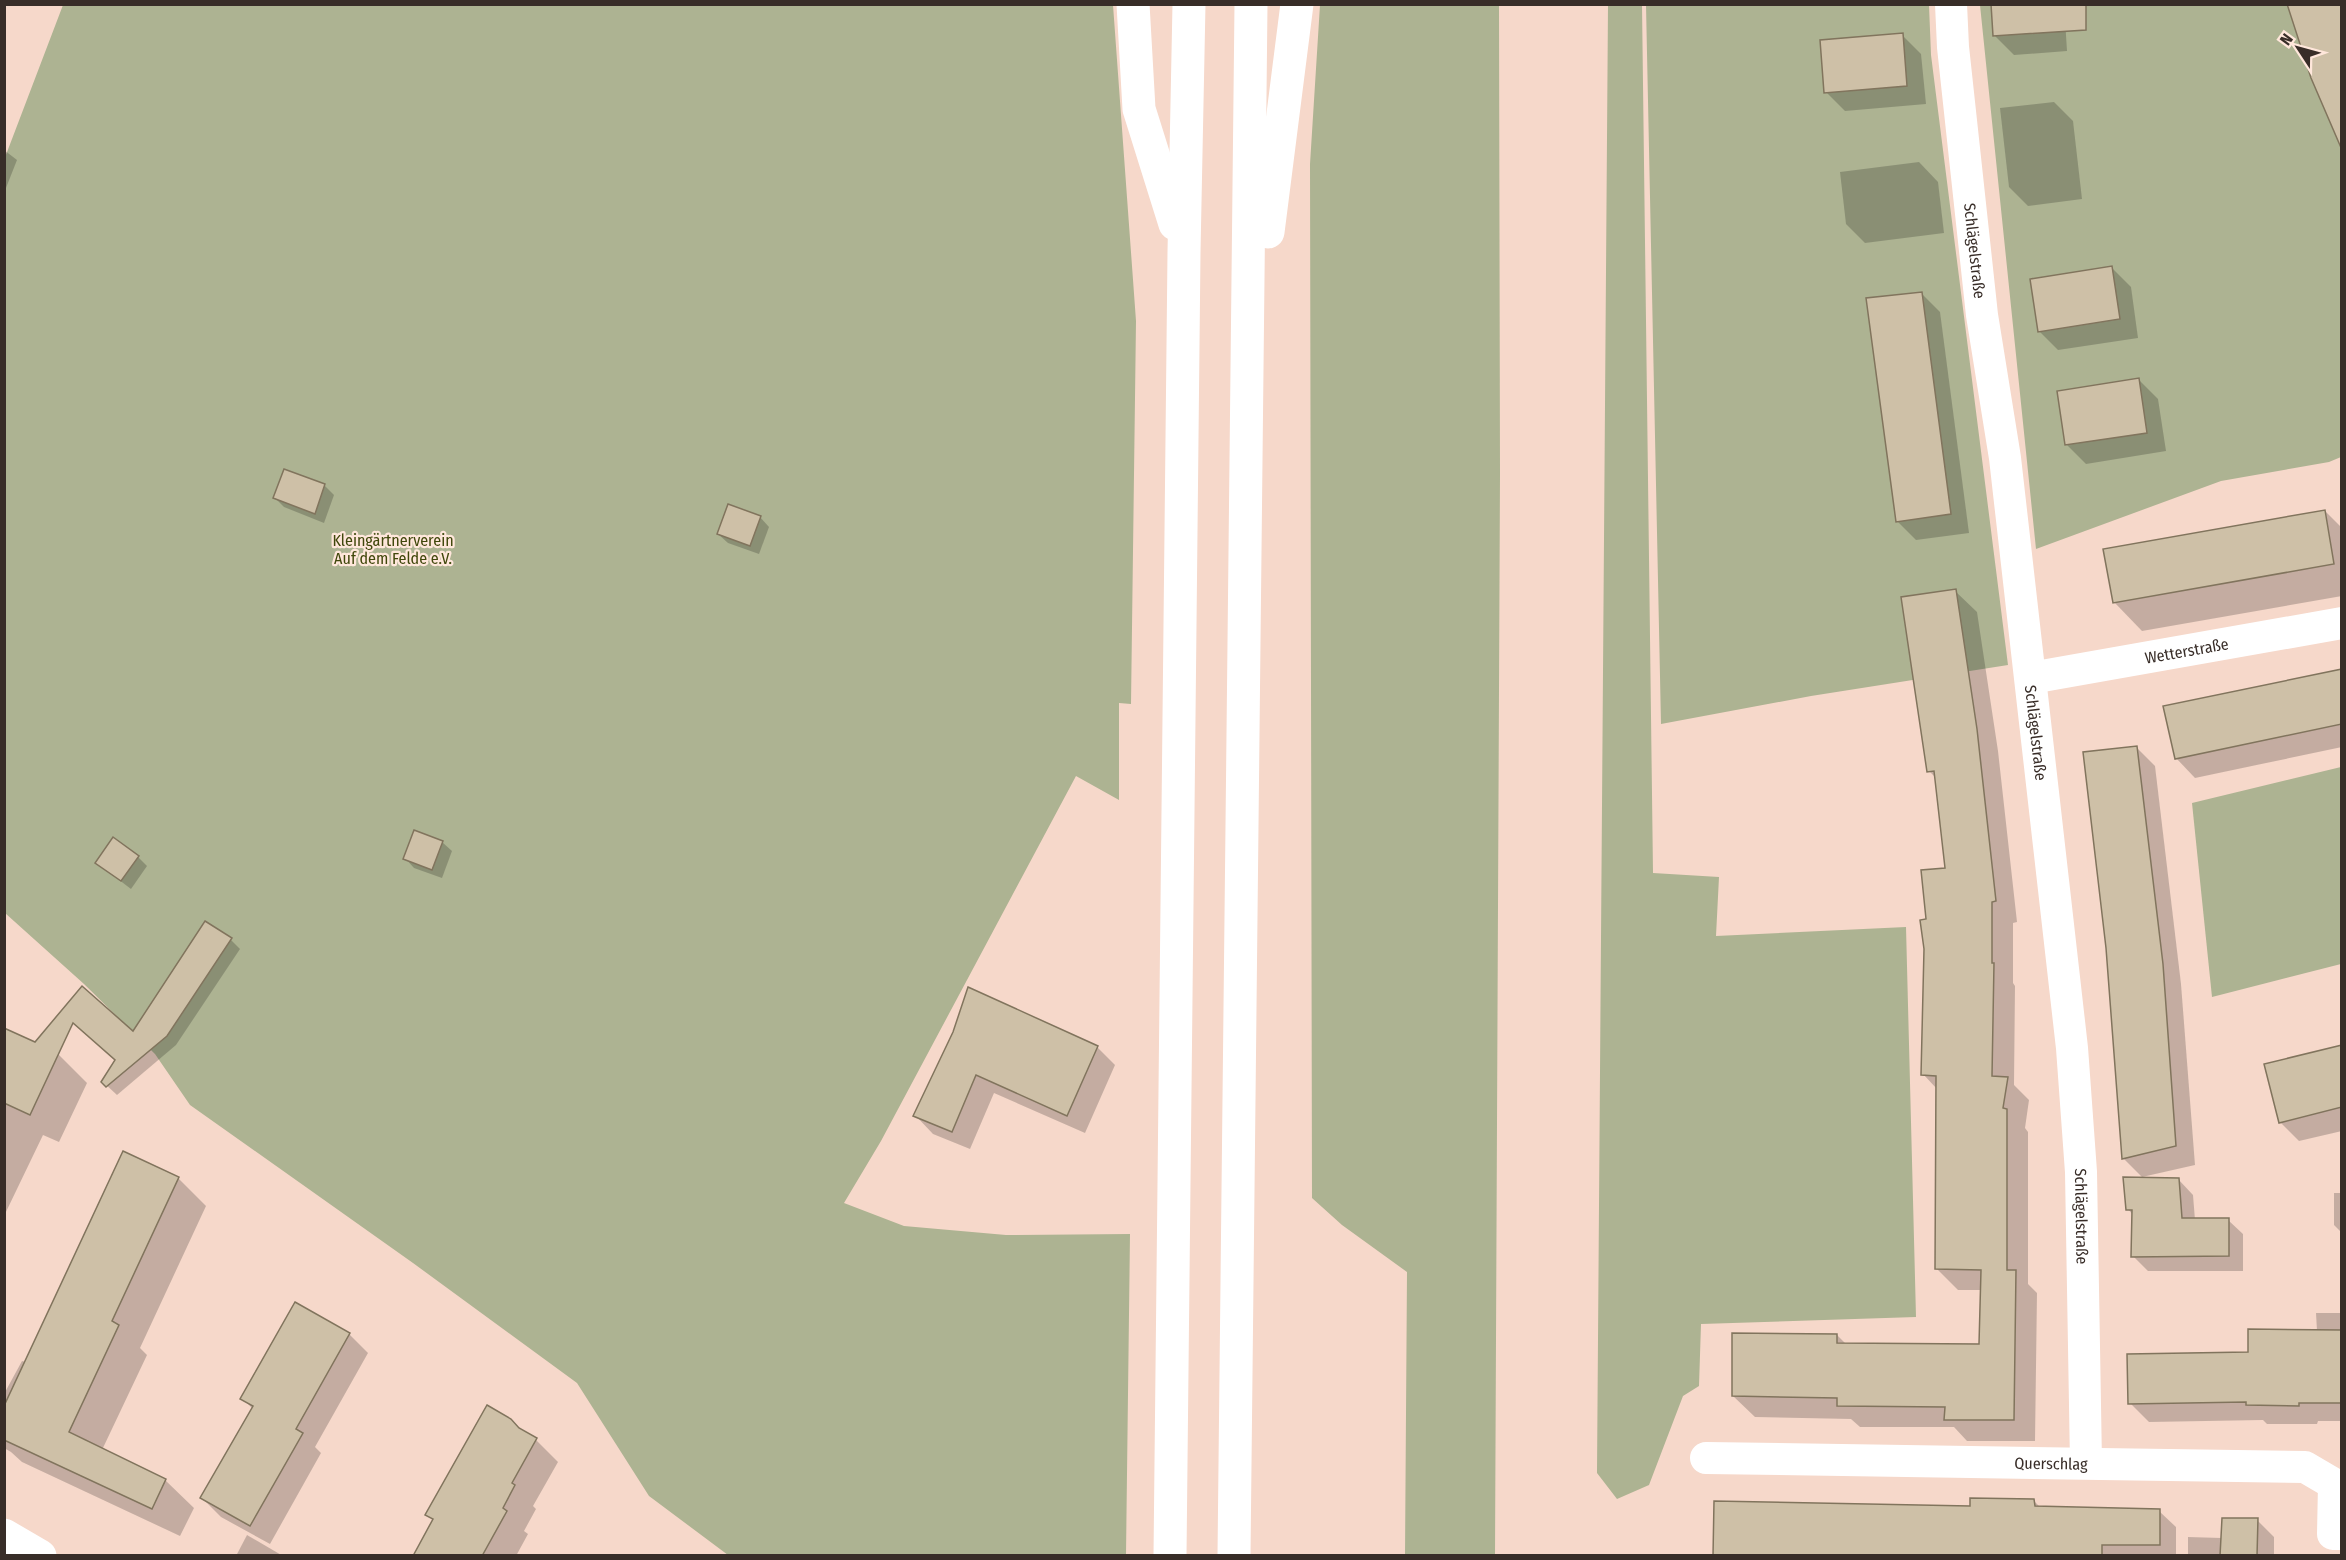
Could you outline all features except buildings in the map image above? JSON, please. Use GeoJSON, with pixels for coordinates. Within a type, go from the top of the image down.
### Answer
{"type":"FeatureCollection","features":[{"type":"Feature","properties":{"kind":"main road"},"geometry":{"type":"LineString","coordinates":[[1133,4],[1139,110],[1184,252]]}},
{"type":"Feature","properties":{"kind":"main road"},"geometry":{"type":"LineString","coordinates":[[1170,1556],[1184,252],[1189,4]]}},
{"type":"Feature","properties":{"kind":"main road"},"geometry":{"type":"LineString","coordinates":[[1234,1556],[1251,4]]}},
{"type":"Feature","properties":{"kind":"main road"},"geometry":{"type":"LineString","coordinates":[[1248,386],[1297,4]]}},
{"type":"Feature","properties":{"kind":"main road"},"geometry":{"type":"LineString","coordinates":[[1235,1478],[1243,1556]]}},
{"type":"Feature","properties":{"kind":"main road"},"geometry":{"type":"LineString","coordinates":[[4,1535],[40,1556]]}},
{"type":"Feature","properties":{"kind":"street","name":"Schlägelstraße"},"geometry":{"type":"LineString","coordinates":[[1951,4],[1953,47],[1982,315],[2005,458],[2070,1037],[2081,1172],[2086,1463]]}},
{"type":"Feature","properties":{"kind":"street","name":"Wetterstraße"},"geometry":{"type":"LineString","coordinates":[[2031,678],[2342,623]]}},
{"type":"Feature","properties":{"kind":"street","name":"Querschlag"},"geometry":{"type":"LineString","coordinates":[[1706,1458],[2305,1467],[2334,1484],[2336,1541]]}},
{"type":"Feature","properties":{"kind":"green space","name":"Kleingärtnerverein Auf dem Felde e.V."},"geometry":{"type":"Polygon","coordinates":[[[63,5],[1113,5],[1136,321],[1131,704],[1119,703],[1119,800],[1076,776],[881,1141],[844,1203],[904,1226],[1006,1235],[1130,1234],[1126,1555],[728,1555],[649,1496],[577,1383],[190,1105],[155,1054],[84,984],[5,913],[4,160],[63,5]]]}},
{"type":"Feature","properties":{"kind":"green space"},"geometry":{"type":"Polygon","coordinates":[[[1320,5],[1499,5],[1500,474],[1495,1555],[1405,1555],[1407,1272],[1342,1225],[1312,1198],[1310,164],[1320,5]]]}},
{"type":"Feature","properties":{"kind":"green space"},"geometry":{"type":"Polygon","coordinates":[[[1608,5],[1642,5],[1653,873],[1719,877],[1716,936],[1906,927],[1916,1317],[1701,1324],[1699,1386],[1683,1396],[1649,1485],[1617,1499],[1597,1473],[1608,5]]]}},
{"type":"Feature","properties":{"kind":"green space"},"geometry":{"type":"Polygon","coordinates":[[[1646,5],[1929,5],[1931,55],[2008,665],[1811,696],[1661,724],[1646,5]]]}},
{"type":"Feature","properties":{"kind":"green space"},"geometry":{"type":"Polygon","coordinates":[[[1980,5],[2341,5],[2341,457],[2329,462],[2221,481],[2036,549],[1980,5]]]}},
{"type":"Feature","properties":{"kind":"green space"},"geometry":{"type":"Polygon","coordinates":[[[2341,767],[2341,964],[2212,997],[2192,803],[2341,767]]]}}]}
